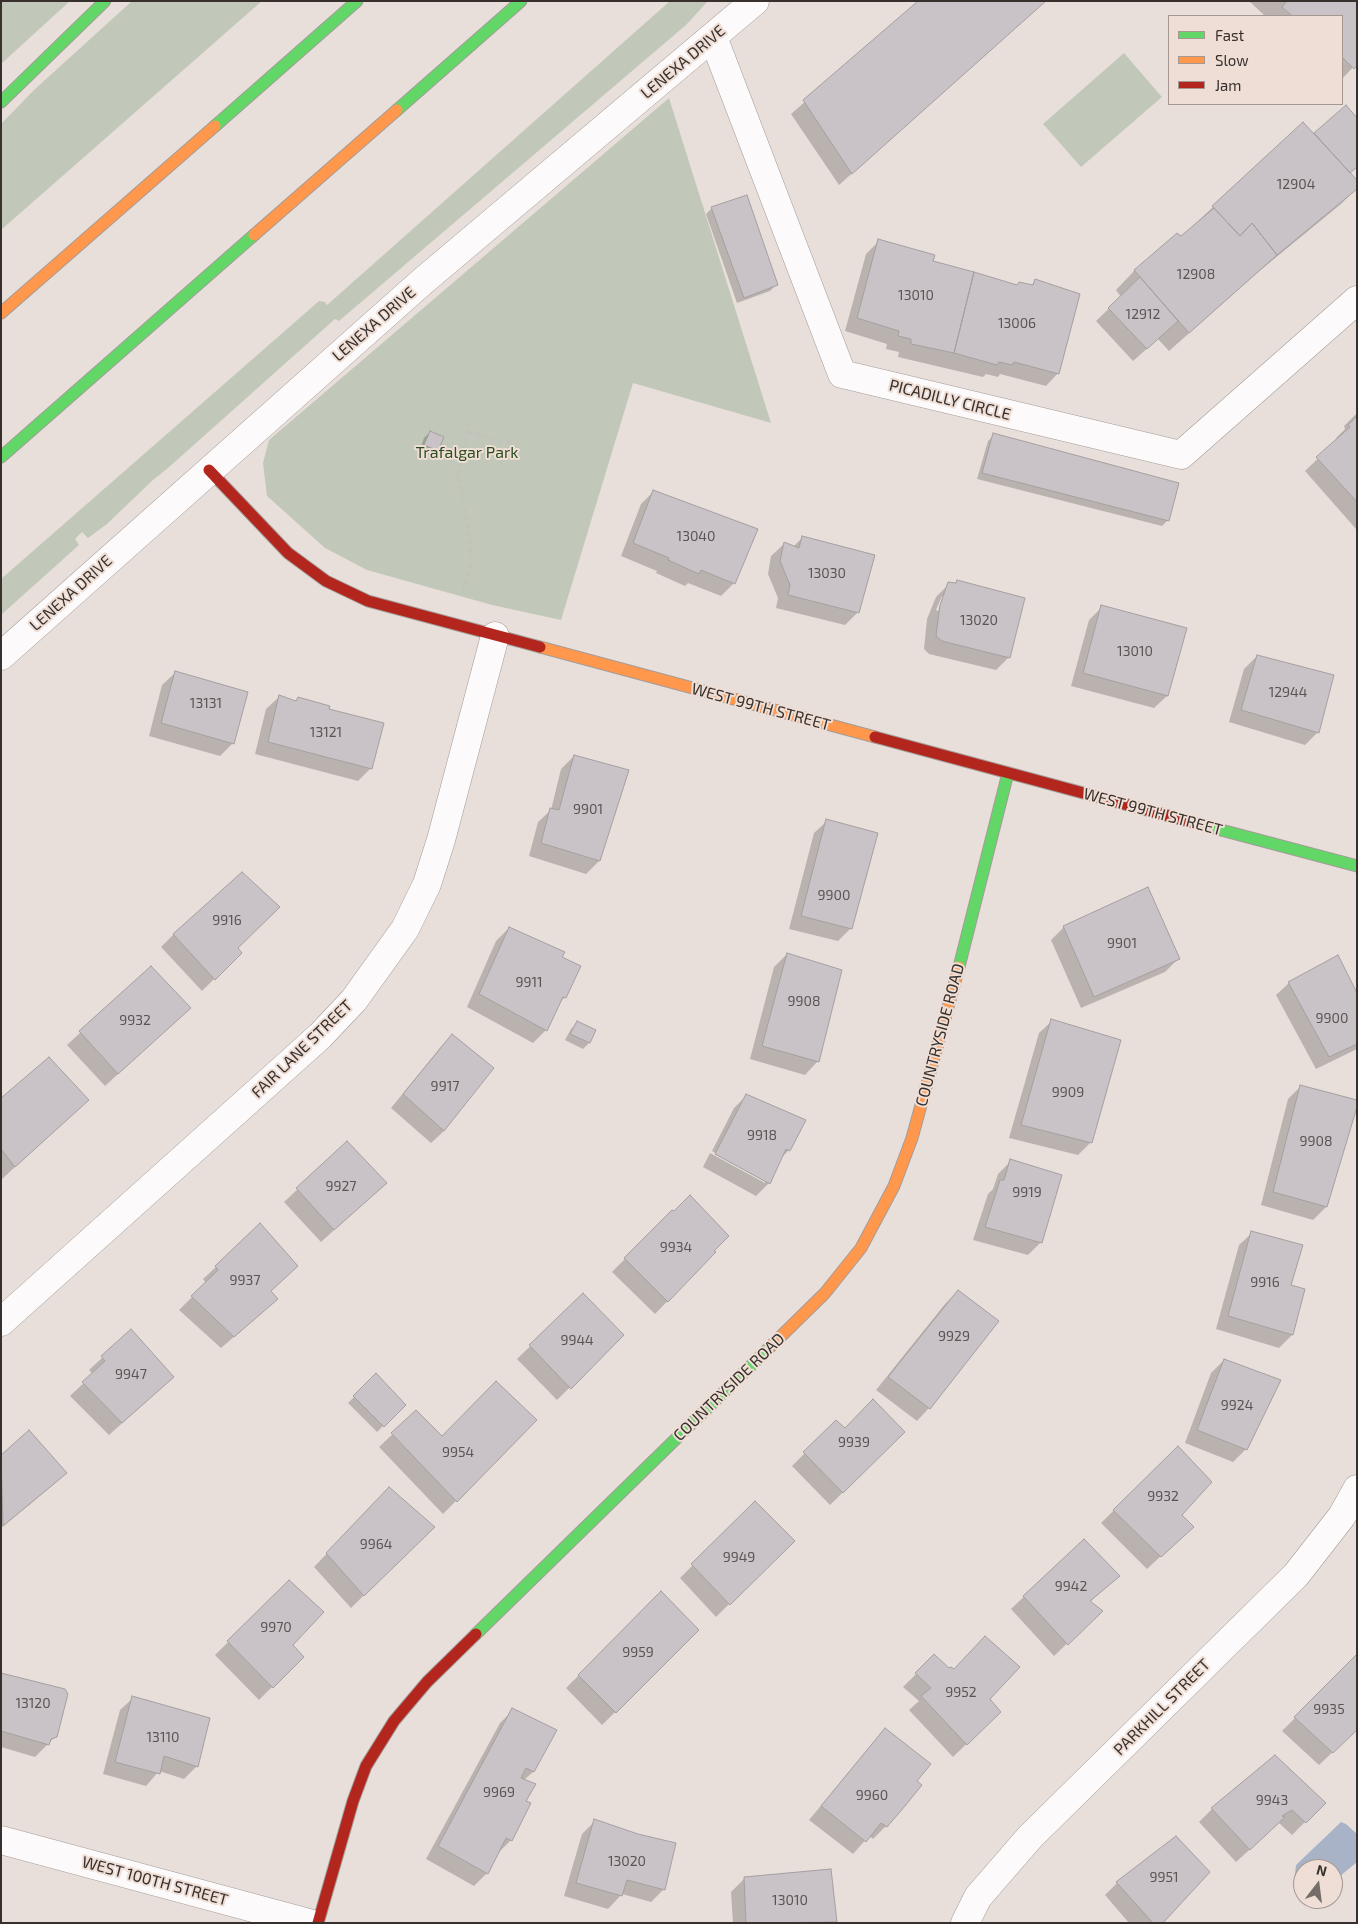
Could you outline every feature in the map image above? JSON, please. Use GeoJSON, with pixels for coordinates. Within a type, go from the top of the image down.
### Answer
{"type":"FeatureCollection","features":[{"type":"Feature","properties":{"kind":"main road"},"geometry":{"type":"LineString","coordinates":[[1,102],[105,1]]}},
{"type":"Feature","properties":{"kind":"main road"},"geometry":{"type":"LineString","coordinates":[[1,313],[357,1]]}},
{"type":"Feature","properties":{"kind":"main road"},"geometry":{"type":"LineString","coordinates":[[1,457],[521,1]]}},
{"type":"Feature","properties":{"kind":"main road","name":"WEST 99TH STREET"},"geometry":{"type":"LineString","coordinates":[[209,470],[283,549],[326,581],[368,601],[1357,866]]}},
{"type":"Feature","properties":{"kind":"main road","name":"COUNTRYSIDE ROAD"},"geometry":{"type":"LineString","coordinates":[[318,1923],[353,1801],[366,1766],[394,1721],[427,1682],[825,1293],[861,1248],[894,1186],[912,1138],[960,963],[1008,774]]}},
{"type":"Feature","properties":{"kind":"street","name":"LENEXA DRIVE"},"geometry":{"type":"LineString","coordinates":[[1,656],[423,281],[755,1]]}},
{"type":"Feature","properties":{"kind":"street","name":"PICADILLY CIRCLE"},"geometry":{"type":"LineString","coordinates":[[713,37],[842,374],[1181,456],[1357,300]]}},
{"type":"Feature","properties":{"kind":"street","name":"FAIR LANE STREET"},"geometry":{"type":"LineString","coordinates":[[1,1322],[320,1036],[354,1000],[405,930],[427,884],[441,840],[495,636]]}},
{"type":"Feature","properties":{"kind":"street","name":"PARKHILL STREET"},"geometry":{"type":"LineString","coordinates":[[965,1923],[978,1897],[1030,1837],[1296,1576],[1342,1516],[1357,1489]]}},
{"type":"Feature","properties":{"kind":"street","name":"WEST 100TH STREET"},"geometry":{"type":"LineString","coordinates":[[1,1840],[309,1923]]}},
{"type":"Feature","properties":{"kind":"path"},"geometry":{"type":"LineString","coordinates":[[461,596],[472,562],[467,520],[458,476],[470,421]]}},
{"type":"Feature","properties":{"kind":"path"},"geometry":{"type":"LineString","coordinates":[[468,432],[514,444]]}},
{"type":"Feature","properties":{"kind":"path"},"geometry":{"type":"LineString","coordinates":[[443,445],[462,453]]}},
{"type":"Feature","properties":{"kind":"green space"},"geometry":{"type":"Polygon","coordinates":[[[1,1],[70,1],[1,64],[1,1]]]}},
{"type":"Feature","properties":{"kind":"green space"},"geometry":{"type":"Polygon","coordinates":[[[132,1],[262,1],[1,230],[1,124],[34,90],[132,1]]]}},
{"type":"Feature","properties":{"kind":"green space"},"geometry":{"type":"Polygon","coordinates":[[[670,1],[708,1],[686,25],[339,321],[335,319],[153,480],[107,524],[88,538],[82,532],[75,539],[79,545],[1,615],[1,579],[319,301],[325,302],[327,305],[670,1]]]}},
{"type":"Feature","properties":{"kind":"green space"},"geometry":{"type":"Polygon","coordinates":[[[1124,53],[1162,97],[1081,167],[1043,124],[1124,53]]]}},
{"type":"Feature","properties":{"kind":"green space","name":"Trafalgar Park"},"geometry":{"type":"Polygon","coordinates":[[[669,98],[771,423],[633,383],[561,620],[492,605],[367,570],[325,548],[267,496],[263,463],[269,440],[669,98]]]}},
{"type":"Feature","properties":{"kind":"water"},"geometry":{"type":"Polygon","coordinates":[[[1341,1822],[1357,1834],[1357,1862],[1343,1874],[1343,1859],[1302,1859],[1341,1822]]]}},
{"type":"Feature","properties":{"kind":"building"},"geometry":{"type":"Polygon","coordinates":[[[918,1],[1046,1],[852,174],[803,100],[918,1]]]}},
{"type":"Feature","properties":{"kind":"building"},"geometry":{"type":"Polygon","coordinates":[[[1287,1],[1357,1],[1357,65],[1354,69],[1343,58],[1343,15],[1291,15],[1282,7],[1287,1]]]}},
{"type":"Feature","properties":{"kind":"building"},"geometry":{"type":"Polygon","coordinates":[[[1346,105],[1357,118],[1357,167],[1350,173],[1314,133],[1346,105]]]}},
{"type":"Feature","properties":{"kind":"building"},"geometry":{"type":"Polygon","coordinates":[[[1303,122],[1357,180],[1357,189],[1277,255],[1252,223],[1240,236],[1212,206],[1303,122]]]}},
{"type":"Feature","properties":{"kind":"building"},"geometry":{"type":"Polygon","coordinates":[[[747,195],[778,285],[744,298],[711,207],[747,195]]]}},
{"type":"Feature","properties":{"kind":"building"},"geometry":{"type":"Polygon","coordinates":[[[1214,208],[1240,236],[1252,223],[1277,255],[1189,333],[1134,270],[1177,233],[1181,236],[1214,208]]]}},
{"type":"Feature","properties":{"kind":"building"},"geometry":{"type":"Polygon","coordinates":[[[878,239],[935,255],[933,261],[974,272],[954,353],[911,344],[911,339],[898,336],[899,331],[857,318],[878,239]]]}},
{"type":"Feature","properties":{"kind":"building"},"geometry":{"type":"Polygon","coordinates":[[[974,272],[1017,285],[1019,282],[1033,285],[1035,279],[1080,294],[1059,374],[1014,362],[1012,365],[999,362],[997,365],[954,353],[974,272]]]}},
{"type":"Feature","properties":{"kind":"building"},"geometry":{"type":"Polygon","coordinates":[[[1140,277],[1178,321],[1147,349],[1108,308],[1140,277]]]}},
{"type":"Feature","properties":{"kind":"building"},"geometry":{"type":"Polygon","coordinates":[[[1357,416],[1357,502],[1316,457],[1350,427],[1348,425],[1357,416]]]}},
{"type":"Feature","properties":{"kind":"building"},"geometry":{"type":"Polygon","coordinates":[[[430,431],[444,437],[438,451],[424,445],[430,431]]]}},
{"type":"Feature","properties":{"kind":"building"},"geometry":{"type":"Polygon","coordinates":[[[993,433],[1179,483],[1169,521],[982,473],[993,433]]]}},
{"type":"Feature","properties":{"kind":"building"},"geometry":{"type":"Polygon","coordinates":[[[653,490],[758,529],[735,584],[701,570],[699,574],[668,560],[669,558],[633,543],[653,490]]]}},
{"type":"Feature","properties":{"kind":"building"},"geometry":{"type":"Polygon","coordinates":[[[802,536],[875,555],[859,613],[788,595],[790,585],[780,561],[784,542],[799,548],[802,536]]]}},
{"type":"Feature","properties":{"kind":"building"},"geometry":{"type":"Polygon","coordinates":[[[957,580],[1025,598],[1010,658],[942,641],[936,636],[940,605],[948,582],[956,583],[957,580]]]}},
{"type":"Feature","properties":{"kind":"building"},"geometry":{"type":"Polygon","coordinates":[[[1101,605],[1187,628],[1168,696],[1083,673],[1101,605]]]}},
{"type":"Feature","properties":{"kind":"building"},"geometry":{"type":"Polygon","coordinates":[[[1257,655],[1334,675],[1319,733],[1241,710],[1257,655]]]}},
{"type":"Feature","properties":{"kind":"building"},"geometry":{"type":"Polygon","coordinates":[[[175,671],[248,692],[234,744],[161,723],[175,671]]]}},
{"type":"Feature","properties":{"kind":"building"},"geometry":{"type":"Polygon","coordinates":[[[279,695],[296,701],[298,697],[330,706],[329,709],[384,723],[372,769],[268,742],[279,695]]]}},
{"type":"Feature","properties":{"kind":"building"},"geometry":{"type":"Polygon","coordinates":[[[574,755],[629,770],[600,861],[541,843],[550,808],[559,810],[574,755]]]}},
{"type":"Feature","properties":{"kind":"building"},"geometry":{"type":"Polygon","coordinates":[[[826,819],[878,833],[852,929],[801,916],[826,819]]]}},
{"type":"Feature","properties":{"kind":"building"},"geometry":{"type":"Polygon","coordinates":[[[242,872],[280,907],[238,948],[242,953],[215,980],[173,934],[242,872]]]}},
{"type":"Feature","properties":{"kind":"building"},"geometry":{"type":"Polygon","coordinates":[[[1148,887],[1180,959],[1094,997],[1063,926],[1148,887]]]}},
{"type":"Feature","properties":{"kind":"building"},"geometry":{"type":"Polygon","coordinates":[[[509,927],[565,952],[562,957],[581,966],[566,998],[563,997],[547,1031],[479,994],[509,927]]]}},
{"type":"Feature","properties":{"kind":"building"},"geometry":{"type":"Polygon","coordinates":[[[787,953],[842,970],[819,1062],[762,1046],[787,953]]]}},
{"type":"Feature","properties":{"kind":"building"},"geometry":{"type":"Polygon","coordinates":[[[1338,955],[1357,993],[1357,1044],[1329,1057],[1288,982],[1338,955]]]}},
{"type":"Feature","properties":{"kind":"building"},"geometry":{"type":"Polygon","coordinates":[[[151,966],[191,1008],[118,1074],[79,1031],[151,966]]]}},
{"type":"Feature","properties":{"kind":"building"},"geometry":{"type":"Polygon","coordinates":[[[1051,1019],[1121,1040],[1092,1143],[1021,1125],[1051,1019]]]}},
{"type":"Feature","properties":{"kind":"building"},"geometry":{"type":"Polygon","coordinates":[[[577,1021],[596,1030],[590,1043],[570,1034],[577,1021]]]}},
{"type":"Feature","properties":{"kind":"building"},"geometry":{"type":"Polygon","coordinates":[[[452,1034],[494,1068],[444,1131],[403,1094],[452,1034]]]}},
{"type":"Feature","properties":{"kind":"building"},"geometry":{"type":"Polygon","coordinates":[[[49,1057],[89,1100],[15,1167],[1,1149],[1,1098],[49,1057]]]}},
{"type":"Feature","properties":{"kind":"building"},"geometry":{"type":"Polygon","coordinates":[[[1300,1085],[1357,1100],[1357,1107],[1327,1207],[1273,1192],[1300,1085]]]}},
{"type":"Feature","properties":{"kind":"building"},"geometry":{"type":"Polygon","coordinates":[[[746,1094],[806,1120],[790,1151],[786,1149],[770,1184],[715,1154],[746,1094]]]}},
{"type":"Feature","properties":{"kind":"building"},"geometry":{"type":"Polygon","coordinates":[[[347,1141],[387,1183],[334,1230],[296,1188],[347,1141]]]}},
{"type":"Feature","properties":{"kind":"building"},"geometry":{"type":"Polygon","coordinates":[[[1010,1159],[1062,1175],[1042,1243],[985,1227],[1000,1180],[1004,1180],[1010,1159]]]}},
{"type":"Feature","properties":{"kind":"building"},"geometry":{"type":"Polygon","coordinates":[[[690,1195],[729,1236],[668,1302],[624,1258],[672,1210],[674,1211],[690,1195]]]}},
{"type":"Feature","properties":{"kind":"building"},"geometry":{"type":"Polygon","coordinates":[[[260,1223],[298,1266],[271,1291],[278,1299],[234,1337],[191,1296],[218,1270],[215,1266],[260,1223]]]}},
{"type":"Feature","properties":{"kind":"building"},"geometry":{"type":"Polygon","coordinates":[[[1251,1231],[1303,1245],[1291,1285],[1305,1289],[1293,1335],[1228,1316],[1251,1231]]]}},
{"type":"Feature","properties":{"kind":"building"},"geometry":{"type":"Polygon","coordinates":[[[958,1290],[999,1321],[930,1409],[888,1377],[958,1290]]]}},
{"type":"Feature","properties":{"kind":"building"},"geometry":{"type":"Polygon","coordinates":[[[583,1293],[624,1335],[571,1389],[529,1345],[583,1293]]]}},
{"type":"Feature","properties":{"kind":"building"},"geometry":{"type":"Polygon","coordinates":[[[131,1329],[174,1377],[122,1423],[82,1382],[105,1361],[101,1356],[131,1329]]]}},
{"type":"Feature","properties":{"kind":"building"},"geometry":{"type":"Polygon","coordinates":[[[1224,1359],[1281,1380],[1247,1450],[1197,1430],[1224,1359]]]}},
{"type":"Feature","properties":{"kind":"building"},"geometry":{"type":"Polygon","coordinates":[[[376,1373],[406,1405],[384,1427],[353,1396],[376,1373]]]}},
{"type":"Feature","properties":{"kind":"building"},"geometry":{"type":"Polygon","coordinates":[[[496,1381],[537,1420],[457,1502],[391,1433],[416,1410],[442,1436],[496,1381]]]}},
{"type":"Feature","properties":{"kind":"building"},"geometry":{"type":"Polygon","coordinates":[[[873,1399],[905,1432],[843,1493],[803,1452],[836,1420],[845,1428],[873,1399]]]}},
{"type":"Feature","properties":{"kind":"building"},"geometry":{"type":"Polygon","coordinates":[[[29,1430],[67,1473],[3,1526],[1,1455],[29,1430]]]}},
{"type":"Feature","properties":{"kind":"building"},"geometry":{"type":"Polygon","coordinates":[[[1178,1446],[1212,1482],[1182,1515],[1194,1527],[1161,1557],[1113,1510],[1178,1446]]]}},
{"type":"Feature","properties":{"kind":"building"},"geometry":{"type":"Polygon","coordinates":[[[389,1487],[435,1527],[364,1596],[326,1553],[389,1487]]]}},
{"type":"Feature","properties":{"kind":"building"},"geometry":{"type":"Polygon","coordinates":[[[755,1501],[795,1541],[730,1605],[691,1564],[755,1501]]]}},
{"type":"Feature","properties":{"kind":"building"},"geometry":{"type":"Polygon","coordinates":[[[1084,1539],[1120,1576],[1090,1601],[1103,1611],[1068,1645],[1023,1596],[1084,1539]]]}},
{"type":"Feature","properties":{"kind":"building"},"geometry":{"type":"Polygon","coordinates":[[[289,1580],[324,1612],[293,1645],[304,1657],[273,1688],[227,1641],[289,1580]]]}},
{"type":"Feature","properties":{"kind":"building"},"geometry":{"type":"Polygon","coordinates":[[[661,1591],[699,1630],[616,1713],[578,1675],[661,1591]]]}},
{"type":"Feature","properties":{"kind":"building"},"geometry":{"type":"Polygon","coordinates":[[[985,1636],[1020,1667],[990,1699],[1001,1712],[967,1745],[921,1696],[931,1688],[915,1673],[934,1654],[949,1668],[954,1669],[985,1636]]]}},
{"type":"Feature","properties":{"kind":"building"},"geometry":{"type":"Polygon","coordinates":[[[1357,1654],[1357,1730],[1333,1753],[1294,1717],[1357,1654]]]}},
{"type":"Feature","properties":{"kind":"building"},"geometry":{"type":"Polygon","coordinates":[[[1,1673],[65,1689],[68,1694],[57,1737],[51,1739],[49,1745],[1,1731],[1,1673]]]}},
{"type":"Feature","properties":{"kind":"building"},"geometry":{"type":"Polygon","coordinates":[[[132,1696],[210,1718],[198,1767],[164,1756],[160,1774],[115,1762],[132,1696]]]}},
{"type":"Feature","properties":{"kind":"building"},"geometry":{"type":"Polygon","coordinates":[[[512,1708],[557,1730],[534,1772],[526,1768],[521,1778],[536,1784],[526,1801],[531,1803],[512,1841],[506,1838],[488,1874],[438,1846],[512,1708]]]}},
{"type":"Feature","properties":{"kind":"building"},"geometry":{"type":"Polygon","coordinates":[[[885,1728],[931,1764],[917,1781],[922,1785],[905,1806],[887,1827],[881,1823],[866,1842],[821,1806],[885,1728]]]}},
{"type":"Feature","properties":{"kind":"building"},"geometry":{"type":"Polygon","coordinates":[[[1275,1755],[1326,1803],[1306,1823],[1292,1810],[1282,1816],[1285,1817],[1250,1850],[1211,1808],[1275,1755]]]}},
{"type":"Feature","properties":{"kind":"building"},"geometry":{"type":"Polygon","coordinates":[[[594,1819],[638,1834],[676,1843],[665,1890],[627,1880],[622,1896],[576,1883],[594,1819]]]}},
{"type":"Feature","properties":{"kind":"building"},"geometry":{"type":"Polygon","coordinates":[[[1176,1836],[1210,1872],[1163,1923],[1153,1923],[1116,1882],[1176,1836]]]}},
{"type":"Feature","properties":{"kind":"building"},"geometry":{"type":"Polygon","coordinates":[[[831,1869],[837,1922],[746,1923],[744,1877],[831,1869]]]}},
{"type":"Feature","properties":{"kind":"traffic: fast"},"geometry":{"type":"LineString","coordinates":[[1,102],[105,1]]}},
{"type":"Feature","properties":{"kind":"traffic: fast"},"geometry":{"type":"LineString","coordinates":[[215,126],[357,1]]}},
{"type":"Feature","properties":{"kind":"traffic: fast"},"geometry":{"type":"LineString","coordinates":[[397,110],[521,1]]}},
{"type":"Feature","properties":{"kind":"traffic: fast"},"geometry":{"type":"LineString","coordinates":[[1,457],[254,235]]}},
{"type":"Feature","properties":{"kind":"traffic: fast"},"geometry":{"type":"LineString","coordinates":[[959,967],[1008,773]]}},
{"type":"Feature","properties":{"kind":"traffic: fast"},"geometry":{"type":"LineString","coordinates":[[1206,826],[1357,866]]}},
{"type":"Feature","properties":{"kind":"traffic: fast"},"geometry":{"type":"LineString","coordinates":[[476,1634],[770,1347]]}},
{"type":"Feature","properties":{"kind":"traffic: slow"},"geometry":{"type":"LineString","coordinates":[[254,235],[397,110]]}},
{"type":"Feature","properties":{"kind":"traffic: slow"},"geometry":{"type":"LineString","coordinates":[[1,313],[215,126]]}},
{"type":"Feature","properties":{"kind":"traffic: slow"},"geometry":{"type":"LineString","coordinates":[[540,647],[875,737]]}},
{"type":"Feature","properties":{"kind":"traffic: slow"},"geometry":{"type":"LineString","coordinates":[[770,1347],[825,1293],[861,1248],[894,1186],[912,1138],[959,967]]}},
{"type":"Feature","properties":{"kind":"traffic: jam"},"geometry":{"type":"LineString","coordinates":[[209,470],[288,553],[326,581],[368,601],[540,647]]}},
{"type":"Feature","properties":{"kind":"traffic: jam"},"geometry":{"type":"LineString","coordinates":[[875,737],[1206,826]]}},
{"type":"Feature","properties":{"kind":"traffic: jam"},"geometry":{"type":"LineString","coordinates":[[318,1923],[353,1801],[366,1766],[394,1721],[427,1682],[476,1634]]}}]}
